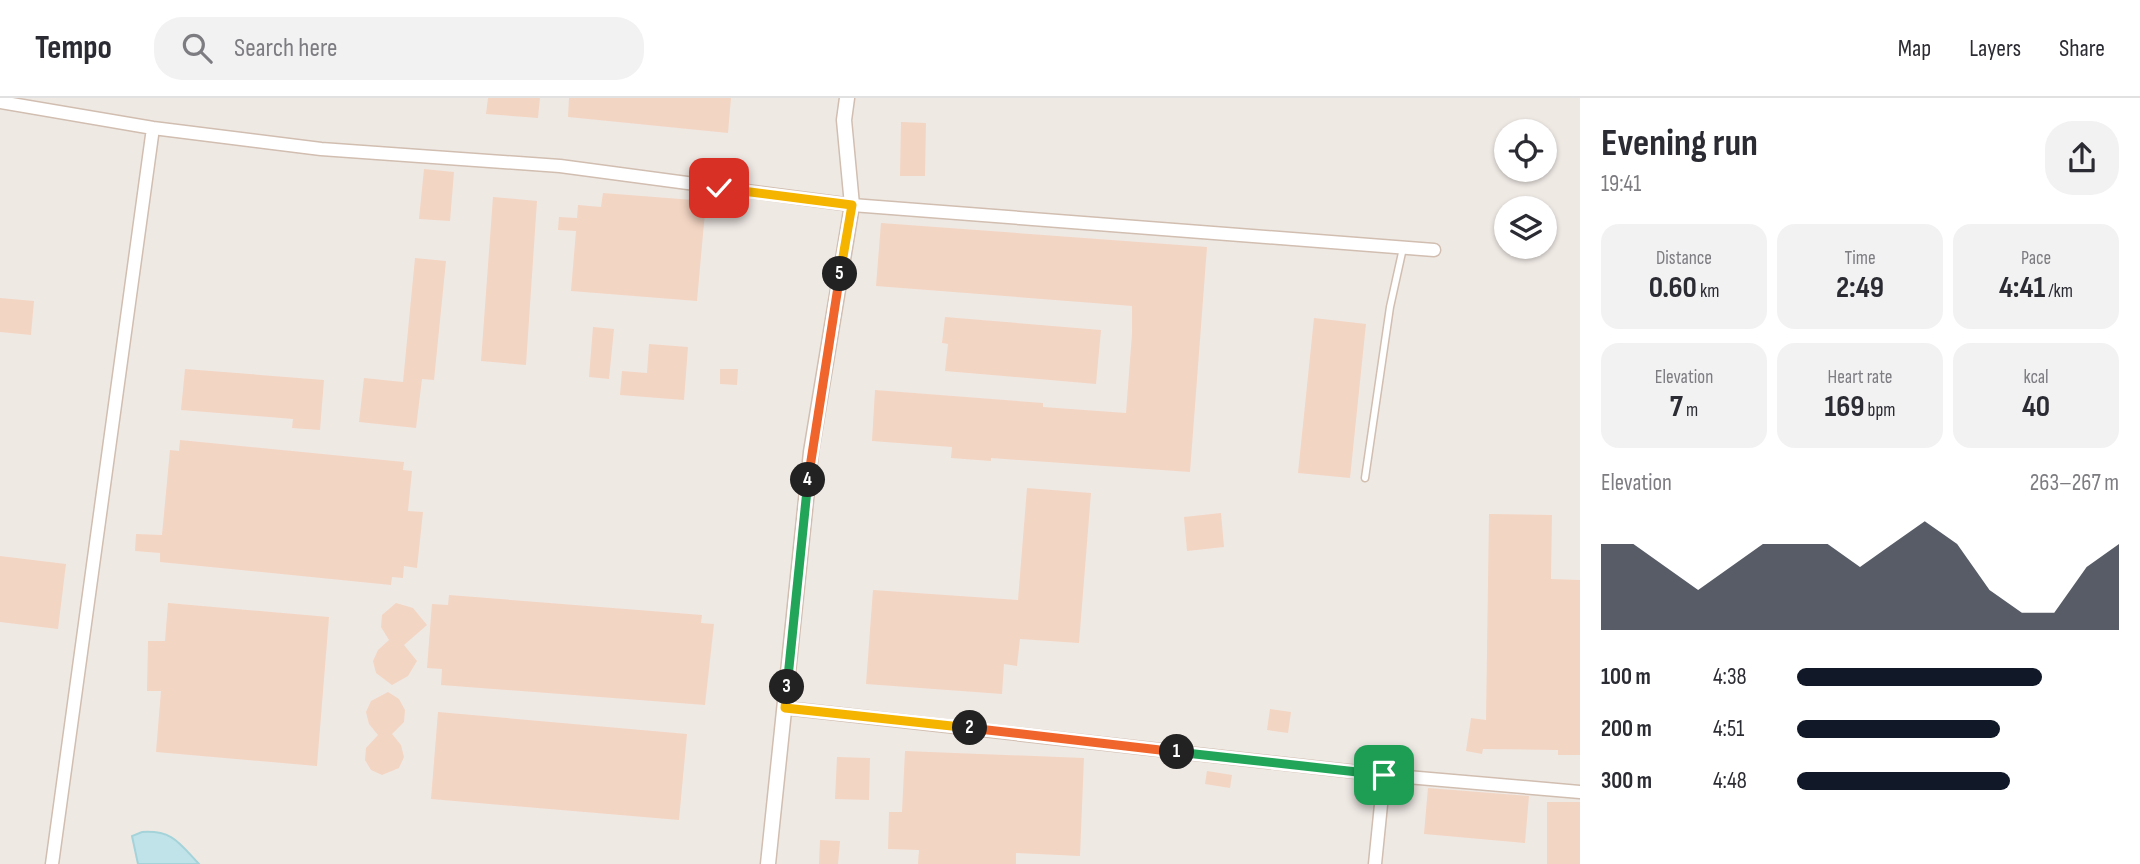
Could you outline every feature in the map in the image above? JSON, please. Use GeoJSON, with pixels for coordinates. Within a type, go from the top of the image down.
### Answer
{"type":"FeatureCollection","features":[{"type":"Feature","properties":{"kind":"street"},"geometry":{"type":"LineString","coordinates":[[768,864],[811,452],[852,205],[844,120],[847,98]]}},
{"type":"Feature","properties":{"kind":"street"},"geometry":{"type":"LineString","coordinates":[[0,102],[153,128],[321,149],[560,166],[852,205],[1434,250]]}},
{"type":"Feature","properties":{"kind":"street"},"geometry":{"type":"LineString","coordinates":[[52,864],[153,128]]}},
{"type":"Feature","properties":{"kind":"street"},"geometry":{"type":"LineString","coordinates":[[785,708],[1384,775],[1580,792]]}},
{"type":"Feature","properties":{"kind":"street"},"geometry":{"type":"LineString","coordinates":[[1375,864],[1384,775]]}},
{"type":"Feature","properties":{"kind":"lane"},"geometry":{"type":"LineString","coordinates":[[1365,478],[1390,307],[1403,248]]}},
{"type":"Feature","properties":{"kind":"shaded area"},"geometry":{"type":"Polygon","coordinates":[[[0,98],[1580,98],[1580,864],[0,864],[0,98]]]}},
{"type":"Feature","properties":{"kind":"water"},"geometry":{"type":"Polygon","coordinates":[[[142,832],[161,833],[175,839],[199,864],[138,864],[132,836],[142,832]]]}},
{"type":"Feature","properties":{"kind":"building"},"geometry":{"type":"Polygon","coordinates":[[[488,98],[540,98],[538,118],[486,114],[488,98]]]}},
{"type":"Feature","properties":{"kind":"building"},"geometry":{"type":"Polygon","coordinates":[[[569,98],[731,98],[728,133],[568,117],[569,98]]]}},
{"type":"Feature","properties":{"kind":"building"},"geometry":{"type":"Polygon","coordinates":[[[901,122],[926,123],[925,176],[900,176],[901,122]]]}},
{"type":"Feature","properties":{"kind":"building"},"geometry":{"type":"Polygon","coordinates":[[[424,169],[454,172],[450,221],[419,219],[424,169]]]}},
{"type":"Feature","properties":{"kind":"building"},"geometry":{"type":"Polygon","coordinates":[[[603,193],[706,201],[697,301],[571,291],[576,231],[558,230],[559,217],[577,218],[578,205],[601,207],[603,193]]]}},
{"type":"Feature","properties":{"kind":"building"},"geometry":{"type":"Polygon","coordinates":[[[493,197],[537,201],[526,365],[481,361],[493,197]]]}},
{"type":"Feature","properties":{"kind":"building"},"geometry":{"type":"Polygon","coordinates":[[[881,223],[1207,247],[1190,472],[991,458],[991,461],[951,458],[952,447],[872,441],[875,390],[1043,403],[1043,407],[1126,413],[1132,334],[1132,306],[876,286],[881,223]]]}},
{"type":"Feature","properties":{"kind":"building"},"geometry":{"type":"Polygon","coordinates":[[[415,258],[446,261],[434,380],[422,379],[416,428],[359,422],[364,378],[403,382],[415,258]]]}},
{"type":"Feature","properties":{"kind":"building"},"geometry":{"type":"Polygon","coordinates":[[[0,298],[34,301],[31,335],[0,332],[0,298]]]}},
{"type":"Feature","properties":{"kind":"building"},"geometry":{"type":"Polygon","coordinates":[[[945,317],[1101,330],[1096,384],[945,371],[948,344],[942,343],[945,317]]]}},
{"type":"Feature","properties":{"kind":"building"},"geometry":{"type":"Polygon","coordinates":[[[1314,318],[1366,324],[1350,478],[1298,473],[1314,318]]]}},
{"type":"Feature","properties":{"kind":"building"},"geometry":{"type":"Polygon","coordinates":[[[593,327],[614,329],[609,379],[589,377],[593,327]]]}},
{"type":"Feature","properties":{"kind":"building"},"geometry":{"type":"Polygon","coordinates":[[[649,344],[688,347],[684,400],[620,395],[622,371],[647,373],[649,344]]]}},
{"type":"Feature","properties":{"kind":"building"},"geometry":{"type":"Polygon","coordinates":[[[185,369],[324,380],[320,430],[292,428],[293,419],[181,410],[185,369]]]}},
{"type":"Feature","properties":{"kind":"building"},"geometry":{"type":"Polygon","coordinates":[[[720,369],[738,369],[737,385],[720,384],[720,369]]]}},
{"type":"Feature","properties":{"kind":"building"},"geometry":{"type":"Polygon","coordinates":[[[180,440],[404,462],[403,470],[412,471],[408,511],[423,512],[417,568],[404,566],[403,578],[392,577],[391,585],[160,562],[160,553],[135,551],[136,534],[162,535],[170,450],[179,451],[180,440]]]}},
{"type":"Feature","properties":{"kind":"building"},"geometry":{"type":"Polygon","coordinates":[[[1027,488],[1091,493],[1079,643],[1020,639],[1017,666],[1004,664],[1002,694],[866,684],[873,590],[1018,600],[1027,488]]]}},
{"type":"Feature","properties":{"kind":"building"},"geometry":{"type":"Polygon","coordinates":[[[1221,513],[1224,547],[1187,551],[1184,517],[1221,513]]]}},
{"type":"Feature","properties":{"kind":"building"},"geometry":{"type":"Polygon","coordinates":[[[1489,514],[1552,515],[1551,579],[1580,580],[1580,755],[1558,755],[1558,750],[1483,749],[1482,754],[1466,751],[1471,718],[1486,720],[1489,514]]]}},
{"type":"Feature","properties":{"kind":"building"},"geometry":{"type":"Polygon","coordinates":[[[0,556],[66,564],[58,629],[0,622],[0,556]]]}},
{"type":"Feature","properties":{"kind":"building"},"geometry":{"type":"Polygon","coordinates":[[[449,595],[702,615],[701,623],[714,624],[705,705],[441,685],[442,669],[427,668],[432,604],[448,605],[449,595]]]}},
{"type":"Feature","properties":{"kind":"building"},"geometry":{"type":"Polygon","coordinates":[[[168,603],[329,617],[317,766],[156,752],[161,691],[147,691],[148,641],[165,641],[168,603]]]}},
{"type":"Feature","properties":{"kind":"building"},"geometry":{"type":"Polygon","coordinates":[[[396,603],[413,608],[427,625],[404,645],[417,661],[408,676],[392,685],[376,673],[373,661],[378,650],[389,640],[381,627],[382,615],[396,603]]]}},
{"type":"Feature","properties":{"kind":"building"},"geometry":{"type":"Polygon","coordinates":[[[388,692],[399,699],[405,710],[404,722],[392,734],[401,745],[404,757],[399,768],[382,775],[371,770],[365,760],[366,748],[378,735],[369,724],[366,712],[371,701],[388,692]]]}},
{"type":"Feature","properties":{"kind":"building"},"geometry":{"type":"Polygon","coordinates":[[[1270,709],[1291,712],[1288,733],[1267,730],[1270,709]]]}},
{"type":"Feature","properties":{"kind":"building"},"geometry":{"type":"Polygon","coordinates":[[[438,712],[687,734],[679,820],[431,799],[438,712]]]}},
{"type":"Feature","properties":{"kind":"building"},"geometry":{"type":"Polygon","coordinates":[[[905,751],[1084,758],[1080,856],[1016,853],[1016,864],[918,864],[919,850],[888,849],[889,812],[902,812],[905,751]]]}},
{"type":"Feature","properties":{"kind":"building"},"geometry":{"type":"Polygon","coordinates":[[[837,757],[870,758],[869,800],[835,799],[837,757]]]}},
{"type":"Feature","properties":{"kind":"building"},"geometry":{"type":"Polygon","coordinates":[[[1207,771],[1232,775],[1230,788],[1205,784],[1207,771]]]}},
{"type":"Feature","properties":{"kind":"building"},"geometry":{"type":"Polygon","coordinates":[[[1428,788],[1529,796],[1525,843],[1424,834],[1428,788]]]}},
{"type":"Feature","properties":{"kind":"building"},"geometry":{"type":"Polygon","coordinates":[[[1547,802],[1580,802],[1580,864],[1547,864],[1547,802]]]}},
{"type":"Feature","properties":{"kind":"building"},"geometry":{"type":"Polygon","coordinates":[[[820,840],[840,841],[838,864],[819,864],[820,840]]]}},
{"type":"Feature","properties":{"kind":"route"},"geometry":{"type":"LineString","coordinates":[[719,188],[852,205],[811,452],[785,708],[1384,775]]}}]}
